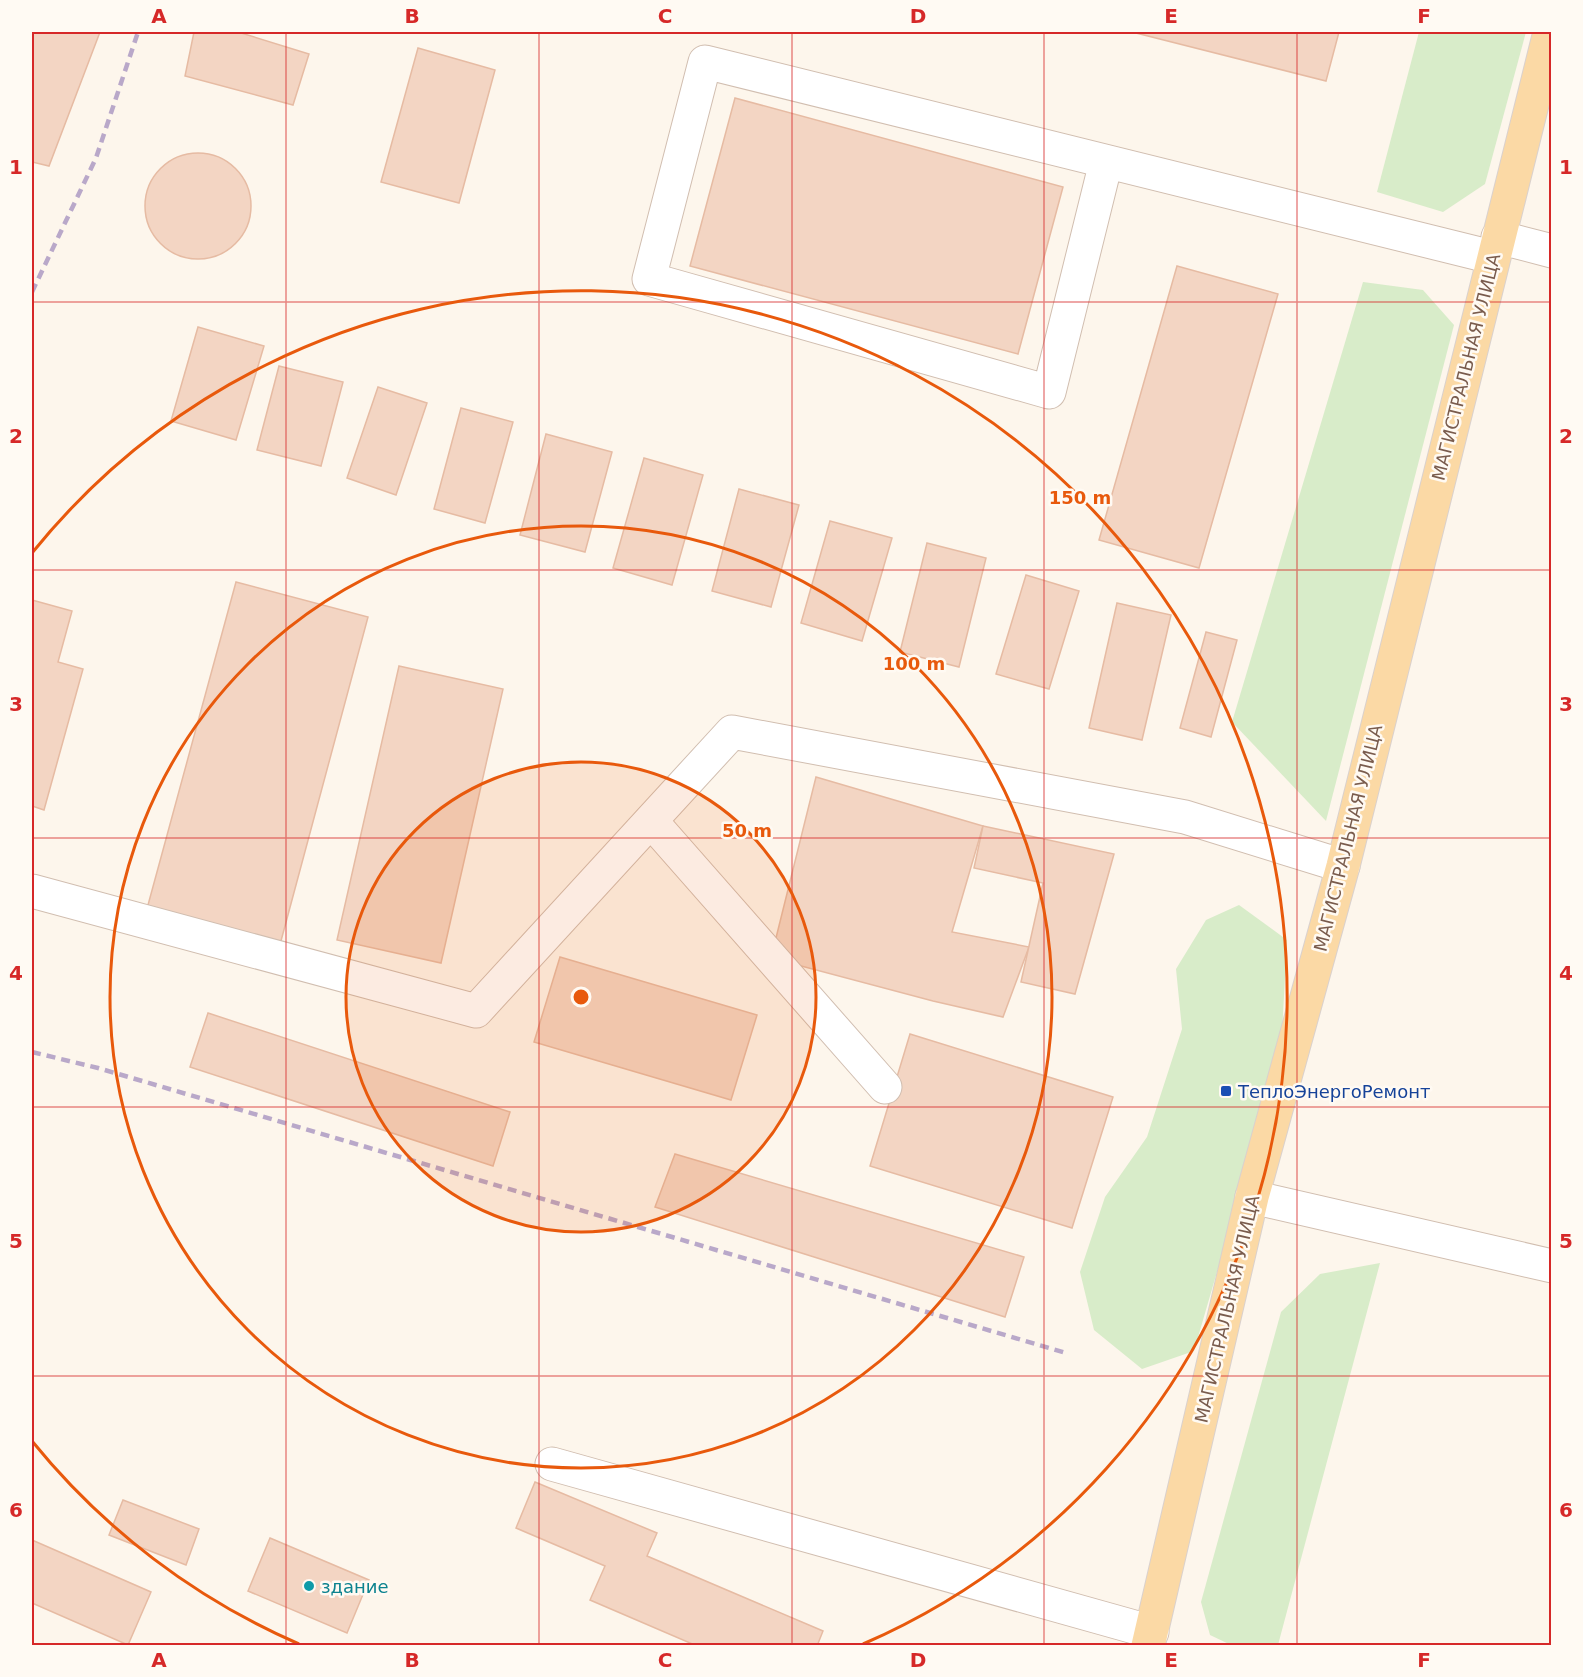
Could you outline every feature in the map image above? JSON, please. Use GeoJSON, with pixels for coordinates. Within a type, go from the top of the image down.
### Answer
{"type":"FeatureCollection","features":[{"type":"Feature","properties":{"kind":"main road","name":"МАГИСТРАЛЬНАЯ УЛИЦА"},"geometry":{"type":"LineString","coordinates":[[1150,1639],[1252,1197],[1343,866],[1550,32]]}},
{"type":"Feature","properties":{"kind":"lane"},"geometry":{"type":"LineString","coordinates":[[1106,162],[1048,392],[649,279],[705,62],[1106,162],[1495,247],[1551,251]]}},
{"type":"Feature","properties":{"kind":"lane"},"geometry":{"type":"LineString","coordinates":[[32,891],[476,1011],[732,732],[1185,817],[1343,866]]}},
{"type":"Feature","properties":{"kind":"lane"},"geometry":{"type":"LineString","coordinates":[[651,821],[885,1088]]}},
{"type":"Feature","properties":{"kind":"lane"},"geometry":{"type":"LineString","coordinates":[[1252,1197],[1551,1266]]}},
{"type":"Feature","properties":{"kind":"lane"},"geometry":{"type":"LineString","coordinates":[[552,1464],[1150,1639]]}},
{"type":"Feature","properties":{"kind":"green space"},"geometry":{"type":"Polygon","coordinates":[[[1419,32],[1526,32],[1485,184],[1443,212],[1377,192],[1419,32]]]}},
{"type":"Feature","properties":{"kind":"green space"},"geometry":{"type":"Polygon","coordinates":[[[1363,282],[1423,290],[1454,325],[1326,821],[1232,722],[1363,282]]]}},
{"type":"Feature","properties":{"kind":"green space"},"geometry":{"type":"Polygon","coordinates":[[[1239,905],[1287,940],[1281,1052],[1194,1351],[1142,1369],[1094,1330],[1080,1272],[1105,1197],[1147,1137],[1182,1029],[1176,969],[1206,920],[1239,905]]]}},
{"type":"Feature","properties":{"kind":"green space"},"geometry":{"type":"Polygon","coordinates":[[[1380,1263],[1278,1645],[1231,1645],[1210,1635],[1201,1602],[1281,1312],[1320,1274],[1380,1263]]]}},
{"type":"Feature","properties":{"kind":"building"},"geometry":{"type":"Polygon","coordinates":[[[32,32],[100,32],[49,166],[32,162],[32,32]]]}},
{"type":"Feature","properties":{"kind":"building"},"geometry":{"type":"Polygon","coordinates":[[[194,32],[238,32],[309,54],[293,105],[185,76],[194,32]]]}},
{"type":"Feature","properties":{"kind":"building"},"geometry":{"type":"Polygon","coordinates":[[[1132,32],[1339,32],[1326,81],[1132,32]]]}},
{"type":"Feature","properties":{"kind":"building"},"geometry":{"type":"Polygon","coordinates":[[[418,48],[495,70],[459,203],[381,182],[418,48]]]}},
{"type":"Feature","properties":{"kind":"building"},"geometry":{"type":"Polygon","coordinates":[[[735,98],[1063,187],[1018,354],[690,266],[735,98]]]}},
{"type":"Feature","properties":{"kind":"building"},"geometry":{"type":"Polygon","coordinates":[[[198,153],[218,157],[236,168],[247,186],[251,206],[247,226],[236,244],[218,255],[198,259],[178,255],[160,244],[149,226],[145,206],[149,186],[160,168],[178,157],[198,153]]]}},
{"type":"Feature","properties":{"kind":"building"},"geometry":{"type":"Polygon","coordinates":[[[1177,266],[1278,294],[1199,568],[1099,540],[1177,266]]]}},
{"type":"Feature","properties":{"kind":"building"},"geometry":{"type":"Polygon","coordinates":[[[198,327],[264,346],[236,440],[171,421],[198,327]]]}},
{"type":"Feature","properties":{"kind":"building"},"geometry":{"type":"Polygon","coordinates":[[[279,366],[343,382],[321,466],[257,450],[279,366]]]}},
{"type":"Feature","properties":{"kind":"building"},"geometry":{"type":"Polygon","coordinates":[[[378,387],[427,403],[396,495],[347,478],[378,387]]]}},
{"type":"Feature","properties":{"kind":"building"},"geometry":{"type":"Polygon","coordinates":[[[461,408],[513,422],[485,523],[434,509],[461,408]]]}},
{"type":"Feature","properties":{"kind":"building"},"geometry":{"type":"Polygon","coordinates":[[[546,434],[612,452],[585,552],[520,535],[546,434]]]}},
{"type":"Feature","properties":{"kind":"building"},"geometry":{"type":"Polygon","coordinates":[[[644,458],[703,475],[672,585],[613,568],[644,458]]]}},
{"type":"Feature","properties":{"kind":"building"},"geometry":{"type":"Polygon","coordinates":[[[739,489],[799,505],[771,607],[712,591],[739,489]]]}},
{"type":"Feature","properties":{"kind":"building"},"geometry":{"type":"Polygon","coordinates":[[[830,521],[892,538],[862,641],[801,623],[830,521]]]}},
{"type":"Feature","properties":{"kind":"building"},"geometry":{"type":"Polygon","coordinates":[[[927,543],[986,558],[959,667],[900,652],[927,543]]]}},
{"type":"Feature","properties":{"kind":"building"},"geometry":{"type":"Polygon","coordinates":[[[1026,575],[1079,591],[1049,689],[996,674],[1026,575]]]}},
{"type":"Feature","properties":{"kind":"building"},"geometry":{"type":"Polygon","coordinates":[[[236,582],[368,617],[278,952],[145,916],[236,582]]]}},
{"type":"Feature","properties":{"kind":"building"},"geometry":{"type":"Polygon","coordinates":[[[32,600],[72,611],[58,662],[83,669],[44,810],[32,806],[32,600]]]}},
{"type":"Feature","properties":{"kind":"building"},"geometry":{"type":"Polygon","coordinates":[[[1117,603],[1171,615],[1142,740],[1089,728],[1117,603]]]}},
{"type":"Feature","properties":{"kind":"building"},"geometry":{"type":"Polygon","coordinates":[[[1206,632],[1237,640],[1211,737],[1180,728],[1206,632]]]}},
{"type":"Feature","properties":{"kind":"building"},"geometry":{"type":"Polygon","coordinates":[[[399,666],[503,689],[441,963],[337,940],[399,666]]]}},
{"type":"Feature","properties":{"kind":"building"},"geometry":{"type":"Polygon","coordinates":[[[816,777],[983,826],[952,932],[1029,947],[1003,1017],[771,958],[816,777]]]}},
{"type":"Feature","properties":{"kind":"building"},"geometry":{"type":"Polygon","coordinates":[[[983,826],[1114,854],[1075,994],[1021,982],[1043,883],[974,868],[983,826]]]}},
{"type":"Feature","properties":{"kind":"building"},"geometry":{"type":"Polygon","coordinates":[[[560,957],[757,1015],[731,1100],[534,1042],[560,957]]]}},
{"type":"Feature","properties":{"kind":"building"},"geometry":{"type":"Polygon","coordinates":[[[208,1013],[510,1112],[493,1166],[190,1067],[208,1013]]]}},
{"type":"Feature","properties":{"kind":"building"},"geometry":{"type":"Polygon","coordinates":[[[910,1034],[1113,1097],[1072,1228],[870,1166],[910,1034]]]}},
{"type":"Feature","properties":{"kind":"building"},"geometry":{"type":"Polygon","coordinates":[[[675,1154],[1024,1257],[1005,1317],[655,1207],[675,1154]]]}},
{"type":"Feature","properties":{"kind":"building"},"geometry":{"type":"Polygon","coordinates":[[[535,1482],[657,1533],[647,1556],[823,1631],[817,1646],[697,1646],[590,1600],[605,1566],[516,1528],[535,1482]]]}},
{"type":"Feature","properties":{"kind":"building"},"geometry":{"type":"Polygon","coordinates":[[[123,1500],[199,1529],[186,1565],[109,1535],[123,1500]]]}},
{"type":"Feature","properties":{"kind":"building","name":"здание"},"geometry":{"type":"Polygon","coordinates":[[[270,1538],[369,1580],[347,1633],[248,1591],[270,1538]]]}},
{"type":"Feature","properties":{"kind":"building"},"geometry":{"type":"Polygon","coordinates":[[[32,1540],[151,1592],[128,1645],[32,1603],[32,1540]]]}},
{"type":"Feature","properties":{"kind":"railway"},"geometry":{"type":"LineString","coordinates":[[32,292],[96,158],[138,32]]}},
{"type":"Feature","properties":{"kind":"railway"},"geometry":{"type":"LineString","coordinates":[[32,1052],[98,1068],[1066,1353]]}},
{"type":"Feature","properties":{"kind":"place","name":"ТеплоЭнергоРемонт"},"geometry":{"type":"Point","coordinates":[1226,1091]}},
{"type":"Feature","properties":{"kind":"place","name":"здание"},"geometry":{"type":"Point","coordinates":[309,1586]}}]}
